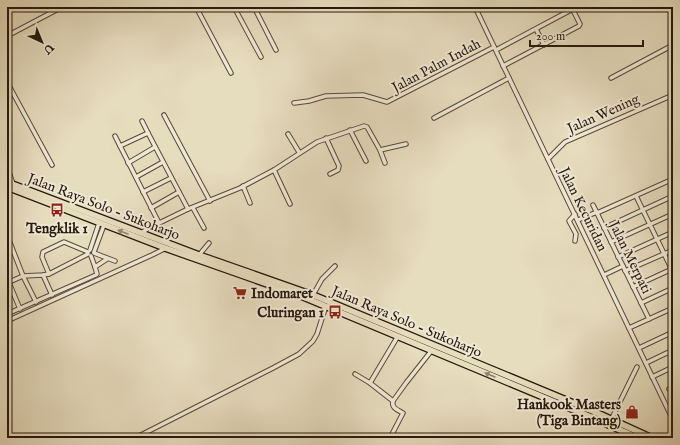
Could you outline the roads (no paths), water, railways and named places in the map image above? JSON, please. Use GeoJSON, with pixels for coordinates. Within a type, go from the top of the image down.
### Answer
{"type":"FeatureCollection","features":[{"type":"Feature","properties":{"kind":"main road","name":"Jalan Raya Solo - Sukoharjo"},"geometry":{"type":"LineString","coordinates":[[9,184],[101,224],[169,244],[313,295],[398,336],[593,415]]}},
{"type":"Feature","properties":{"kind":"main road","name":"Jalan Raya Solo - Sukoharjo"},"geometry":{"type":"LineString","coordinates":[[9,184],[140,235],[165,248],[326,306],[345,311]]}},
{"type":"Feature","properties":{"kind":"main road","name":"Jalan Raya Solo - Sukoharjo"},"geometry":{"type":"LineString","coordinates":[[358,317],[566,404]]}},
{"type":"Feature","properties":{"kind":"main road"},"geometry":{"type":"LineString","coordinates":[[593,415],[611,420],[652,438]]}},
{"type":"Feature","properties":{"kind":"main road"},"geometry":{"type":"LineString","coordinates":[[593,415],[638,438]]}},
{"type":"Feature","properties":{"kind":"street"},"geometry":{"type":"LineString","coordinates":[[7,36],[62,7]]}},
{"type":"Feature","properties":{"kind":"street"},"geometry":{"type":"LineString","coordinates":[[196,7],[231,73]]}},
{"type":"Feature","properties":{"kind":"street"},"geometry":{"type":"LineString","coordinates":[[234,7],[261,57]]}},
{"type":"Feature","properties":{"kind":"street"},"geometry":{"type":"LineString","coordinates":[[254,7],[276,50]]}},
{"type":"Feature","properties":{"kind":"street","name":"Jalan Kecuridan"},"geometry":{"type":"LineString","coordinates":[[475,7],[673,420]]}},
{"type":"Feature","properties":{"kind":"street"},"geometry":{"type":"LineString","coordinates":[[670,7],[673,14]]}},
{"type":"Feature","properties":{"kind":"street","name":"Jalan Palm Indah"},"geometry":{"type":"LineString","coordinates":[[294,103],[309,101],[326,96],[363,95],[388,102],[536,29],[571,10],[574,10],[580,24],[579,26],[544,45]]}},
{"type":"Feature","properties":{"kind":"street"},"geometry":{"type":"LineString","coordinates":[[503,66],[544,45],[536,29]]}},
{"type":"Feature","properties":{"kind":"street"},"geometry":{"type":"LineString","coordinates":[[611,78],[673,45]]}},
{"type":"Feature","properties":{"kind":"street"},"geometry":{"type":"LineString","coordinates":[[434,118],[509,78]]}},
{"type":"Feature","properties":{"kind":"street"},"geometry":{"type":"LineString","coordinates":[[7,82],[52,165]]}},
{"type":"Feature","properties":{"kind":"street","name":"Jalan Wening"},"geometry":{"type":"LineString","coordinates":[[548,159],[565,142],[673,95]]}},
{"type":"Feature","properties":{"kind":"street"},"geometry":{"type":"LineString","coordinates":[[164,115],[210,201]]}},
{"type":"Feature","properties":{"kind":"street"},"geometry":{"type":"LineString","coordinates":[[142,121],[188,209]]}},
{"type":"Feature","properties":{"kind":"street"},"geometry":{"type":"LineString","coordinates":[[140,235],[159,223],[243,186],[274,170],[299,152],[326,138],[350,130],[366,126],[380,150],[385,163]]}},
{"type":"Feature","properties":{"kind":"street"},"geometry":{"type":"LineString","coordinates":[[350,130],[366,161]]}},
{"type":"Feature","properties":{"kind":"street"},"geometry":{"type":"LineString","coordinates":[[120,146],[148,133]]}},
{"type":"Feature","properties":{"kind":"street"},"geometry":{"type":"LineString","coordinates":[[288,134],[299,152]]}},
{"type":"Feature","properties":{"kind":"street"},"geometry":{"type":"LineString","coordinates":[[115,136],[159,223]]}},
{"type":"Feature","properties":{"kind":"street"},"geometry":{"type":"LineString","coordinates":[[326,138],[339,166],[338,170],[330,174]]}},
{"type":"Feature","properties":{"kind":"street"},"geometry":{"type":"LineString","coordinates":[[380,150],[406,144]]}},
{"type":"Feature","properties":{"kind":"street"},"geometry":{"type":"LineString","coordinates":[[128,163],[155,147]]}},
{"type":"Feature","properties":{"kind":"street"},"geometry":{"type":"LineString","coordinates":[[136,177],[163,162]]}},
{"type":"Feature","properties":{"kind":"street"},"geometry":{"type":"LineString","coordinates":[[7,166],[9,184]]}},
{"type":"Feature","properties":{"kind":"street"},"geometry":{"type":"LineString","coordinates":[[274,170],[290,204]]}},
{"type":"Feature","properties":{"kind":"street"},"geometry":{"type":"LineString","coordinates":[[144,192],[171,178]]}},
{"type":"Feature","properties":{"kind":"street"},"geometry":{"type":"LineString","coordinates":[[578,220],[673,179]]}},
{"type":"Feature","properties":{"kind":"street"},"geometry":{"type":"LineString","coordinates":[[243,186],[250,203]]}},
{"type":"Feature","properties":{"kind":"street"},"geometry":{"type":"LineString","coordinates":[[152,208],[179,192]]}},
{"type":"Feature","properties":{"kind":"street"},"geometry":{"type":"LineString","coordinates":[[633,287],[673,270],[636,196]]}},
{"type":"Feature","properties":{"kind":"street"},"geometry":{"type":"LineString","coordinates":[[604,228],[673,196]]}},
{"type":"Feature","properties":{"kind":"street","name":"Jalan Merpati"},"geometry":{"type":"LineString","coordinates":[[593,205],[648,319]]}},
{"type":"Feature","properties":{"kind":"street"},"geometry":{"type":"LineString","coordinates":[[193,208],[204,228]]}},
{"type":"Feature","properties":{"kind":"street"},"geometry":{"type":"LineString","coordinates":[[574,214],[569,220],[576,234],[575,240]]}},
{"type":"Feature","properties":{"kind":"street"},"geometry":{"type":"LineString","coordinates":[[611,242],[673,214]]}},
{"type":"Feature","properties":{"kind":"street"},"geometry":{"type":"LineString","coordinates":[[7,314],[96,275],[91,253],[101,224]]}},
{"type":"Feature","properties":{"kind":"street"},"geometry":{"type":"LineString","coordinates":[[618,257],[673,232]]}},
{"type":"Feature","properties":{"kind":"street"},"geometry":{"type":"LineString","coordinates":[[7,235],[23,276],[36,302]]}},
{"type":"Feature","properties":{"kind":"street"},"geometry":{"type":"LineString","coordinates":[[48,274],[42,257],[43,252],[64,242],[114,261]]}},
{"type":"Feature","properties":{"kind":"street"},"geometry":{"type":"LineString","coordinates":[[198,255],[209,243]]}},
{"type":"Feature","properties":{"kind":"street"},"geometry":{"type":"LineString","coordinates":[[7,321],[152,255],[169,244]]}},
{"type":"Feature","properties":{"kind":"street"},"geometry":{"type":"LineString","coordinates":[[626,271],[673,250]]}},
{"type":"Feature","properties":{"kind":"street"},"geometry":{"type":"LineString","coordinates":[[20,308],[8,281],[23,276],[43,276],[91,253]]}},
{"type":"Feature","properties":{"kind":"street"},"geometry":{"type":"LineString","coordinates":[[95,267],[107,259]]}},
{"type":"Feature","properties":{"kind":"street"},"geometry":{"type":"LineString","coordinates":[[313,295],[322,279],[335,266]]}},
{"type":"Feature","properties":{"kind":"street"},"geometry":{"type":"LineString","coordinates":[[604,275],[623,266]]}},
{"type":"Feature","properties":{"kind":"street"},"geometry":{"type":"LineString","coordinates":[[43,276],[52,295]]}},
{"type":"Feature","properties":{"kind":"street"},"geometry":{"type":"LineString","coordinates":[[641,303],[673,288]]}},
{"type":"Feature","properties":{"kind":"street"},"geometry":{"type":"LineString","coordinates":[[135,438],[299,354],[310,345],[317,334],[326,306]]}},
{"type":"Feature","properties":{"kind":"street"},"geometry":{"type":"LineString","coordinates":[[629,328],[673,308]]}},
{"type":"Feature","properties":{"kind":"street"},"geometry":{"type":"LineString","coordinates":[[639,348],[673,332]]}},
{"type":"Feature","properties":{"kind":"street"},"geometry":{"type":"LineString","coordinates":[[370,383],[398,336]]}},
{"type":"Feature","properties":{"kind":"street"},"geometry":{"type":"LineString","coordinates":[[390,438],[403,413],[394,407],[392,404],[393,401],[432,350]]}},
{"type":"Feature","properties":{"kind":"street"},"geometry":{"type":"LineString","coordinates":[[646,363],[673,350]]}},
{"type":"Feature","properties":{"kind":"street"},"geometry":{"type":"LineString","coordinates":[[611,420],[637,367]]}},
{"type":"Feature","properties":{"kind":"street"},"geometry":{"type":"LineString","coordinates":[[652,377],[673,367]]}},
{"type":"Feature","properties":{"kind":"street"},"geometry":{"type":"LineString","coordinates":[[355,374],[370,383],[393,401]]}},
{"type":"Feature","properties":{"kind":"street"},"geometry":{"type":"LineString","coordinates":[[669,411],[673,409]]}},
{"type":"Feature","properties":{"kind":"place","name":"Tengklik 1"},"geometry":{"type":"Point","coordinates":[57,210]}},
{"type":"Feature","properties":{"kind":"place","name":"Indomaret"},"geometry":{"type":"Point","coordinates":[240,293]}},
{"type":"Feature","properties":{"kind":"place","name":"Cluringan 1"},"geometry":{"type":"Point","coordinates":[335,312]}},
{"type":"Feature","properties":{"kind":"place","name":"Hankook Masters (Tiga Bintang)"},"geometry":{"type":"Point","coordinates":[632,412]}}]}
